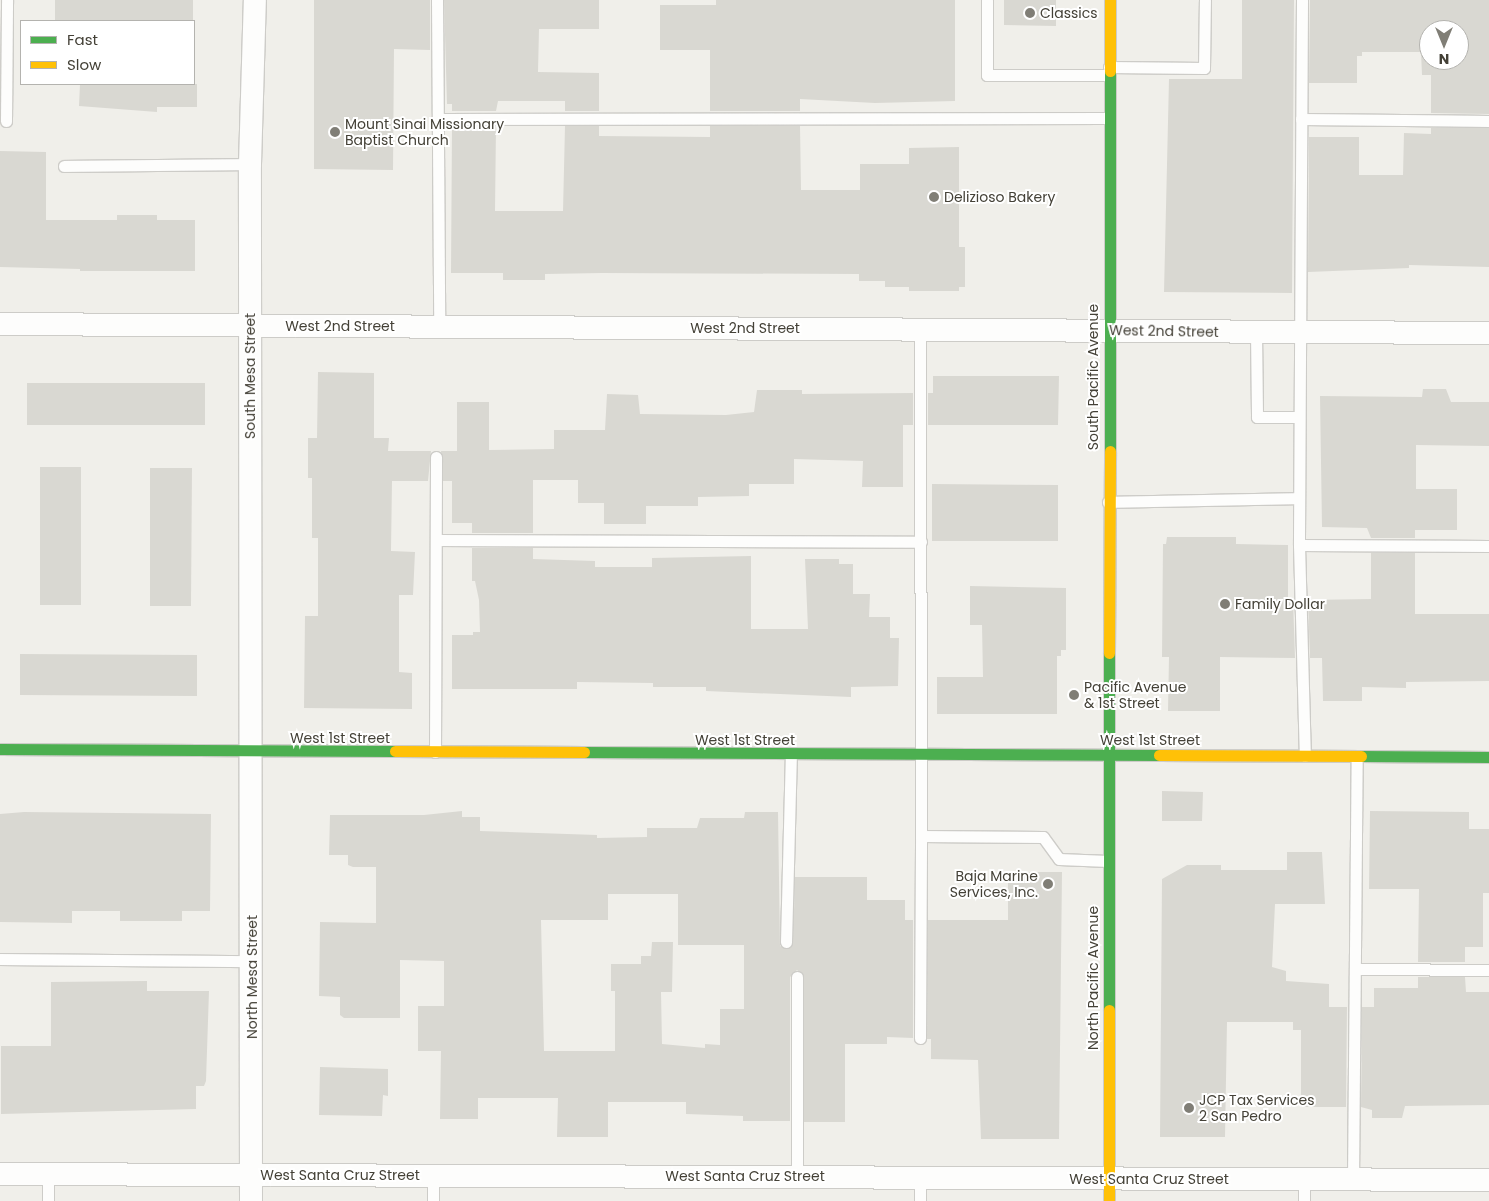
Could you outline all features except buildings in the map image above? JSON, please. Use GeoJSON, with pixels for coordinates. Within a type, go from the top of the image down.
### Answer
{"type":"FeatureCollection","features":[{"type":"Feature","properties":{"kind":"street","name":"South Mesa Street"},"geometry":{"type":"LineString","coordinates":[[253,752],[250,164],[255,0]]}},
{"type":"Feature","properties":{"kind":"street","name":"South Pacific Avenue"},"geometry":{"type":"LineString","coordinates":[[1108,755],[1107,502],[1110,0]]}},
{"type":"Feature","properties":{"kind":"street","name":"West 2nd Street"},"geometry":{"type":"LineString","coordinates":[[0,324],[1489,333]]}},
{"type":"Feature","properties":{"kind":"street","name":"West 1st Street"},"geometry":{"type":"LineString","coordinates":[[0,749],[435,754],[1489,757]]}},
{"type":"Feature","properties":{"kind":"street","name":"North Mesa Street"},"geometry":{"type":"LineString","coordinates":[[251,1201],[253,752]]}},
{"type":"Feature","properties":{"kind":"street","name":"North Pacific Avenue"},"geometry":{"type":"LineString","coordinates":[[1108,755],[1109,1190]]}},
{"type":"Feature","properties":{"kind":"street","name":"West Santa Cruz Street"},"geometry":{"type":"LineString","coordinates":[[0,1174],[797,1176],[920,1178],[1109,1190],[1304,1190],[1353,1180],[1489,1180]]}},
{"type":"Feature","properties":{"kind":"lane"},"geometry":{"type":"LineString","coordinates":[[6,121],[8,0]]}},
{"type":"Feature","properties":{"kind":"lane"},"geometry":{"type":"LineString","coordinates":[[437,0],[440,326]]}},
{"type":"Feature","properties":{"kind":"lane"},"geometry":{"type":"LineString","coordinates":[[987,0],[987,75],[1204,68],[1205,0]]}},
{"type":"Feature","properties":{"kind":"lane"},"geometry":{"type":"LineString","coordinates":[[1302,0],[1299,545],[1305,756]]}},
{"type":"Feature","properties":{"kind":"lane"},"geometry":{"type":"LineString","coordinates":[[438,119],[1110,118]]}},
{"type":"Feature","properties":{"kind":"lane"},"geometry":{"type":"LineString","coordinates":[[1301,119],[1489,121]]}},
{"type":"Feature","properties":{"kind":"lane"},"geometry":{"type":"LineString","coordinates":[[64,166],[250,164]]}},
{"type":"Feature","properties":{"kind":"lane"},"geometry":{"type":"LineString","coordinates":[[920,329],[920,1038]]}},
{"type":"Feature","properties":{"kind":"lane"},"geometry":{"type":"LineString","coordinates":[[1256,332],[1257,417],[1299,417]]}},
{"type":"Feature","properties":{"kind":"lane"},"geometry":{"type":"LineString","coordinates":[[435,754],[436,457]]}},
{"type":"Feature","properties":{"kind":"lane"},"geometry":{"type":"LineString","coordinates":[[1107,502],[1299,498]]}},
{"type":"Feature","properties":{"kind":"lane"},"geometry":{"type":"LineString","coordinates":[[436,540],[921,542]]}},
{"type":"Feature","properties":{"kind":"lane"},"geometry":{"type":"LineString","coordinates":[[1299,545],[1489,546]]}},
{"type":"Feature","properties":{"kind":"lane"},"geometry":{"type":"LineString","coordinates":[[786,942],[791,755]]}},
{"type":"Feature","properties":{"kind":"lane"},"geometry":{"type":"LineString","coordinates":[[1353,1180],[1357,757]]}},
{"type":"Feature","properties":{"kind":"lane"},"geometry":{"type":"LineString","coordinates":[[921,836],[1042,837],[1059,859],[1108,861]]}},
{"type":"Feature","properties":{"kind":"lane"},"geometry":{"type":"LineString","coordinates":[[0,959],[252,961]]}},
{"type":"Feature","properties":{"kind":"lane"},"geometry":{"type":"LineString","coordinates":[[1356,969],[1489,970]]}},
{"type":"Feature","properties":{"kind":"lane"},"geometry":{"type":"LineString","coordinates":[[797,977],[797,1176]]}},
{"type":"Feature","properties":{"kind":"lane"},"geometry":{"type":"LineString","coordinates":[[48,1174],[48,1201]]}},
{"type":"Feature","properties":{"kind":"lane"},"geometry":{"type":"LineString","coordinates":[[433,1175],[433,1201]]}},
{"type":"Feature","properties":{"kind":"lane"},"geometry":{"type":"LineString","coordinates":[[920,1178],[920,1201]]}},
{"type":"Feature","properties":{"kind":"traffic: fast"},"geometry":{"type":"LineString","coordinates":[[1110,71],[1110,451]]}},
{"type":"Feature","properties":{"kind":"traffic: fast"},"geometry":{"type":"LineString","coordinates":[[1109,653],[1109,1010]]}},
{"type":"Feature","properties":{"kind":"traffic: fast"},"geometry":{"type":"LineString","coordinates":[[0,749],[395,751]]}},
{"type":"Feature","properties":{"kind":"traffic: fast"},"geometry":{"type":"LineString","coordinates":[[584,752],[1159,755]]}},
{"type":"Feature","properties":{"kind":"traffic: fast"},"geometry":{"type":"LineString","coordinates":[[1361,756],[1489,757]]}},
{"type":"Feature","properties":{"kind":"traffic: slow"},"geometry":{"type":"LineString","coordinates":[[1110,0],[1110,71]]}},
{"type":"Feature","properties":{"kind":"traffic: slow"},"geometry":{"type":"LineString","coordinates":[[1109,653],[1110,451]]}},
{"type":"Feature","properties":{"kind":"traffic: slow"},"geometry":{"type":"LineString","coordinates":[[395,751],[584,752]]}},
{"type":"Feature","properties":{"kind":"traffic: slow"},"geometry":{"type":"LineString","coordinates":[[1159,755],[1361,756]]}},
{"type":"Feature","properties":{"kind":"traffic: slow"},"geometry":{"type":"LineString","coordinates":[[1109,1010],[1109,1201]]}},
{"type":"Feature","properties":{"kind":"place","name":"Classics"},"geometry":{"type":"Point","coordinates":[1030,13]}},
{"type":"Feature","properties":{"kind":"place","name":"Mount Sinai Missionary Baptist Church"},"geometry":{"type":"Point","coordinates":[335,132]}},
{"type":"Feature","properties":{"kind":"place","name":"Delizioso Bakery"},"geometry":{"type":"Point","coordinates":[934,197]}},
{"type":"Feature","properties":{"kind":"place","name":"Family Dollar"},"geometry":{"type":"Point","coordinates":[1225,604]}},
{"type":"Feature","properties":{"kind":"place","name":"Pacific Avenue & 1st Street"},"geometry":{"type":"Point","coordinates":[1074,695]}},
{"type":"Feature","properties":{"kind":"place","name":"Baja Marine Services, Inc."},"geometry":{"type":"Point","coordinates":[1048,884]}},
{"type":"Feature","properties":{"kind":"place","name":"JCP Tax Services 2 San Pedro"},"geometry":{"type":"Point","coordinates":[1189,1108]}}]}
